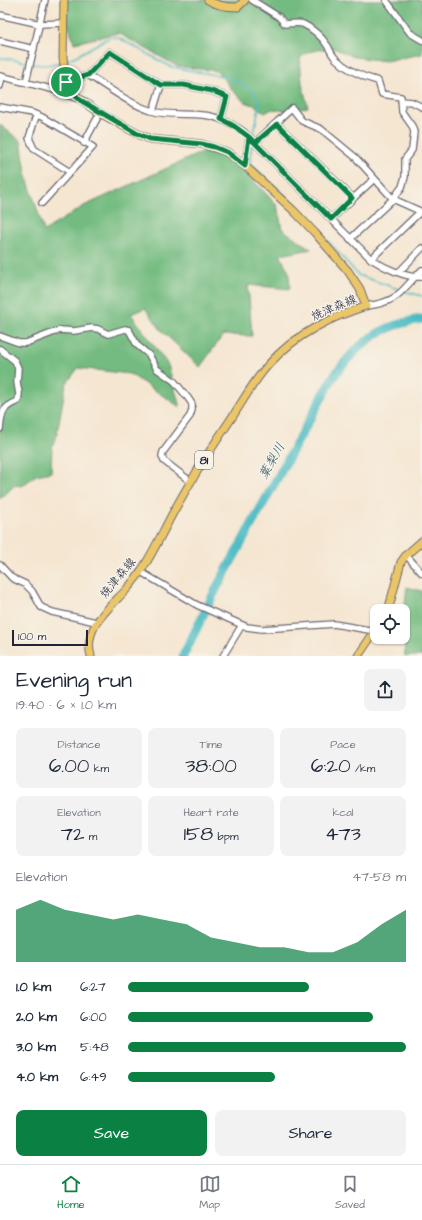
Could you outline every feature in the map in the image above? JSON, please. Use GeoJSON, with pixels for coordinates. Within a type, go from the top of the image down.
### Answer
{"type":"FeatureCollection","features":[{"type":"Feature","properties":{"kind":"main road"},"geometry":{"type":"LineString","coordinates":[[64,0],[63,23],[66,82]]}},
{"type":"Feature","properties":{"kind":"main road"},"geometry":{"type":"LineString","coordinates":[[208,0],[212,4],[230,7],[238,7],[245,0]]}},
{"type":"Feature","properties":{"kind":"main road","name":"焼津森線"},"geometry":{"type":"LineString","coordinates":[[66,82],[71,91],[80,100],[136,133],[150,139],[202,144],[227,152],[245,166],[293,210],[315,233],[348,271],[360,289],[366,306],[340,315],[316,327],[294,342],[268,365],[254,383],[190,481],[141,572],[126,590],[106,609],[96,622],[89,640],[89,650],[91,656]]}},
{"type":"Feature","properties":{"kind":"main road"},"geometry":{"type":"LineString","coordinates":[[390,604],[399,567],[406,556],[422,541]]}},
{"type":"Feature","properties":{"kind":"main road"},"geometry":{"type":"LineString","coordinates":[[358,656],[370,639]]}},
{"type":"Feature","properties":{"kind":"street"},"geometry":{"type":"LineString","coordinates":[[26,82],[45,0]]}},
{"type":"Feature","properties":{"kind":"street"},"geometry":{"type":"LineString","coordinates":[[252,0],[279,17],[285,24],[302,24],[321,37],[327,44],[333,57],[340,63],[354,72],[378,81],[382,94],[401,97],[402,112],[412,126],[414,132],[412,150],[405,159],[405,177],[402,187],[393,199],[350,239]]}},
{"type":"Feature","properties":{"kind":"street"},"geometry":{"type":"LineString","coordinates":[[386,0],[410,33],[422,40]]}},
{"type":"Feature","properties":{"kind":"street"},"geometry":{"type":"LineString","coordinates":[[0,15],[40,24],[63,23]]}},
{"type":"Feature","properties":{"kind":"street"},"geometry":{"type":"LineString","coordinates":[[0,41],[34,49]]}},
{"type":"Feature","properties":{"kind":"street"},"geometry":{"type":"LineString","coordinates":[[51,89],[66,82],[88,75],[110,52],[161,85],[184,85],[212,91],[227,97],[221,119]]}},
{"type":"Feature","properties":{"kind":"street"},"geometry":{"type":"LineString","coordinates":[[88,75],[134,103],[154,111],[165,114],[202,115],[221,119],[234,126],[249,137],[371,259],[389,269],[414,277],[422,277]]}},
{"type":"Feature","properties":{"kind":"street"},"geometry":{"type":"LineString","coordinates":[[0,86],[1,76],[51,89],[80,100]]}},
{"type":"Feature","properties":{"kind":"street"},"geometry":{"type":"LineString","coordinates":[[154,111],[161,85]]}},
{"type":"Feature","properties":{"kind":"street"},"geometry":{"type":"LineString","coordinates":[[401,101],[412,102],[422,107]]}},
{"type":"Feature","properties":{"kind":"street"},"geometry":{"type":"LineString","coordinates":[[0,107],[42,117],[93,147],[42,203]]}},
{"type":"Feature","properties":{"kind":"street"},"geometry":{"type":"LineString","coordinates":[[255,143],[277,124],[292,108],[302,121],[320,129],[355,157],[393,199],[421,212],[371,259]]}},
{"type":"Feature","properties":{"kind":"street"},"geometry":{"type":"LineString","coordinates":[[84,143],[100,113]]}},
{"type":"Feature","properties":{"kind":"street"},"geometry":{"type":"LineString","coordinates":[[36,116],[29,138],[34,149],[70,172]]}},
{"type":"Feature","properties":{"kind":"street"},"geometry":{"type":"LineString","coordinates":[[277,124],[352,198]]}},
{"type":"Feature","properties":{"kind":"street"},"geometry":{"type":"LineString","coordinates":[[245,166],[249,137]]}},
{"type":"Feature","properties":{"kind":"street"},"geometry":{"type":"LineString","coordinates":[[331,219],[374,179]]}},
{"type":"Feature","properties":{"kind":"street"},"geometry":{"type":"LineString","coordinates":[[399,272],[422,248]]}},
{"type":"Feature","properties":{"kind":"street"},"geometry":{"type":"LineString","coordinates":[[366,306],[391,301],[404,290],[414,277],[422,270]]}},
{"type":"Feature","properties":{"kind":"street"},"geometry":{"type":"LineString","coordinates":[[0,336],[19,343],[26,343],[65,329],[74,331],[92,328],[108,334],[125,329],[130,330],[137,345],[149,355],[157,369],[174,381],[192,404],[190,416],[163,452],[162,456],[164,461],[190,481]]}},
{"type":"Feature","properties":{"kind":"street"},"geometry":{"type":"LineString","coordinates":[[0,349],[15,361],[18,368],[17,382],[19,394],[18,401],[8,405],[3,411],[0,429]]}},
{"type":"Feature","properties":{"kind":"street"},"geometry":{"type":"LineString","coordinates":[[406,556],[422,573]]}},
{"type":"Feature","properties":{"kind":"street"},"geometry":{"type":"LineString","coordinates":[[0,564],[12,578],[25,584],[32,591],[41,607],[52,612],[96,622]]}},
{"type":"Feature","properties":{"kind":"street"},"geometry":{"type":"LineString","coordinates":[[141,572],[198,605],[242,625],[262,629],[334,624],[370,629]]}},
{"type":"Feature","properties":{"kind":"street"},"geometry":{"type":"LineString","coordinates":[[222,656],[242,625]]}},
{"type":"Feature","properties":{"kind":"green space"},"geometry":{"type":"Polygon","coordinates":[[[61,0],[422,0],[422,54],[386,61],[355,57],[331,47],[308,52],[300,58],[302,84],[308,107],[285,111],[272,109],[265,113],[254,105],[245,102],[235,93],[217,71],[177,66],[118,33],[74,43],[61,0]]]}},
{"type":"Feature","properties":{"kind":"green space"},"geometry":{"type":"Polygon","coordinates":[[[0,125],[21,141],[27,178],[44,231],[84,206],[209,149],[239,166],[277,205],[282,229],[311,249],[280,255],[289,272],[290,289],[248,285],[252,336],[223,335],[200,367],[162,331],[145,308],[131,314],[168,365],[180,407],[130,374],[78,368],[66,384],[57,433],[52,447],[51,472],[36,475],[22,486],[15,485],[0,499],[0,125]]]}},
{"type":"Feature","properties":{"kind":"green space"},"geometry":{"type":"Polygon","coordinates":[[[407,587],[422,591],[422,656],[405,656],[404,644],[410,644],[410,604],[405,604],[407,587]]]}},
{"type":"Feature","properties":{"kind":"waterway"},"geometry":{"type":"LineString","coordinates":[[66,60],[106,39],[113,37],[119,38],[171,67],[227,77],[241,83],[254,92],[260,102],[253,138]]}},
{"type":"Feature","properties":{"kind":"waterway"},"geometry":{"type":"LineString","coordinates":[[0,58],[39,65],[49,65],[61,62]]}},
{"type":"Feature","properties":{"kind":"waterway"},"geometry":{"type":"LineString","coordinates":[[252,144],[250,163],[305,214],[358,275],[401,290]]}},
{"type":"Feature","properties":{"kind":"waterway"},"geometry":{"type":"LineString","coordinates":[[404,291],[422,296]]}},
{"type":"Feature","properties":{"kind":"waterway","name":"葉梨川"},"geometry":{"type":"LineString","coordinates":[[183,656],[216,589],[332,379],[350,356],[370,338],[393,326],[422,319]]}},
{"type":"Feature","properties":{"kind":"route"},"geometry":{"type":"LineString","coordinates":[[66,82],[71,91],[80,100],[136,133],[150,139],[202,144],[214,147],[227,152],[245,166],[249,137],[255,143],[277,124],[352,198],[331,219],[249,137],[244,132],[221,119],[227,97],[212,91],[184,85],[161,85],[110,52],[88,75],[66,82]]}}]}
